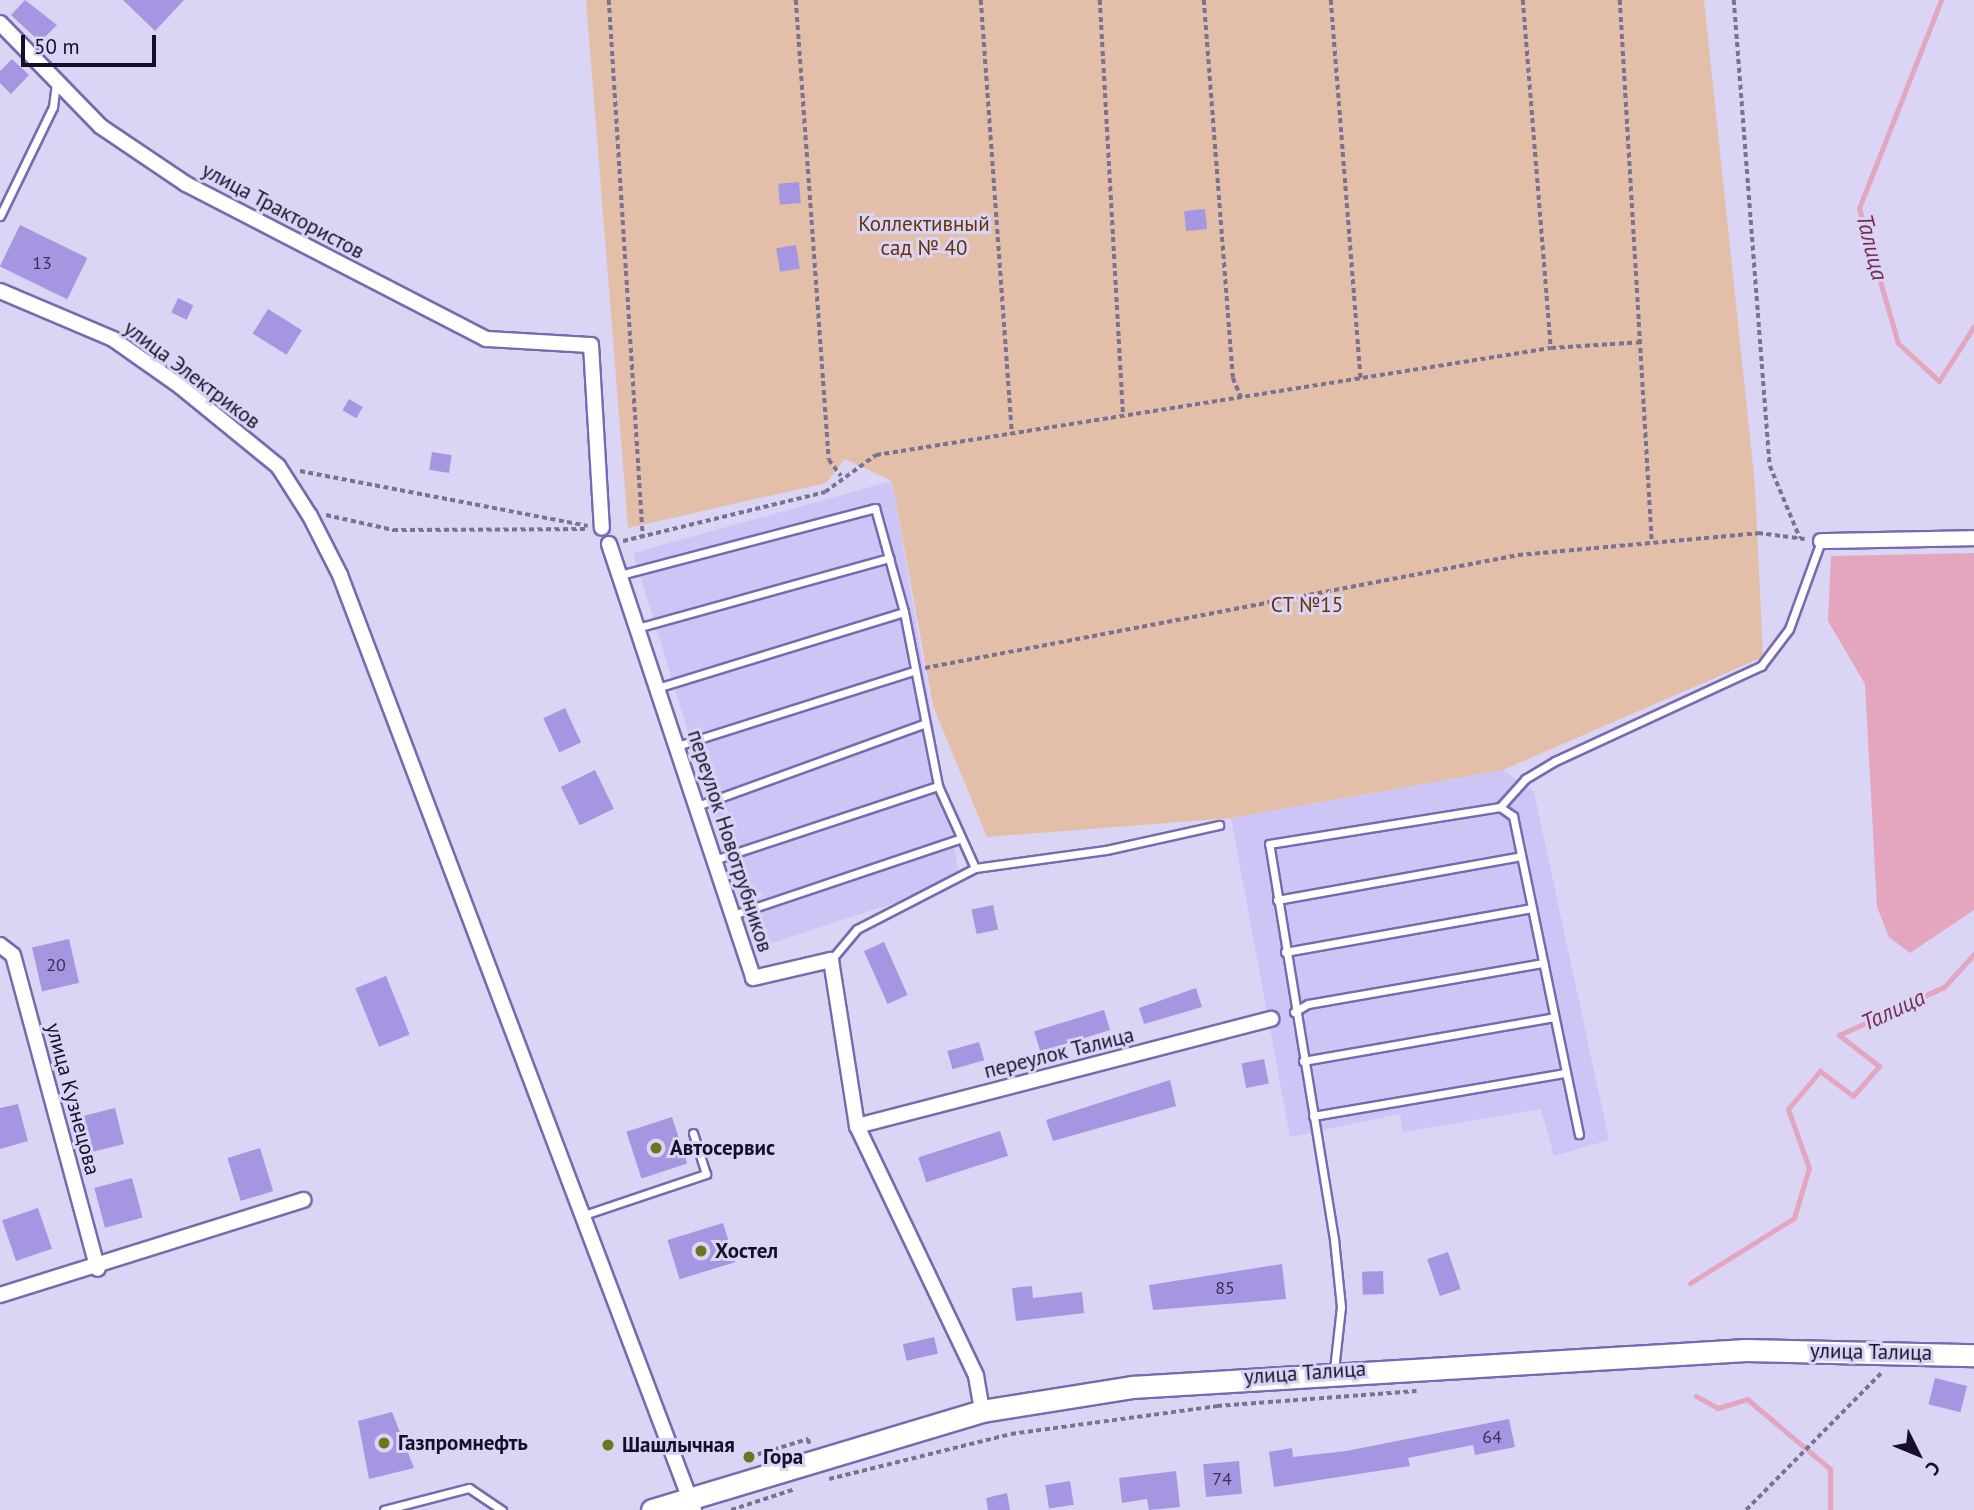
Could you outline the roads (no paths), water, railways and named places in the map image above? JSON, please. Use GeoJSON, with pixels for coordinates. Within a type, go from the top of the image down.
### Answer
{"type":"FeatureCollection","features":[{"type":"Feature","properties":{"kind":"main road","name":"улица Талица"},"geometry":{"type":"LineString","coordinates":[[652,1510],[693,1504],[982,1411],[1132,1387],[1334,1370],[1746,1350],[1974,1355]]}},
{"type":"Feature","properties":{"kind":"street","name":"улица Трактористов"},"geometry":{"type":"LineString","coordinates":[[0,23],[100,126],[186,184],[486,339],[591,345],[602,528]]}},
{"type":"Feature","properties":{"kind":"street","name":"улица Электриков"},"geometry":{"type":"LineString","coordinates":[[0,291],[113,339],[278,466],[310,516],[340,575],[693,1504]]}},
{"type":"Feature","properties":{"kind":"street"},"geometry":{"type":"LineString","coordinates":[[1821,541],[1974,538]]}},
{"type":"Feature","properties":{"kind":"street","name":"переулок Новотрубников"},"geometry":{"type":"LineString","coordinates":[[609,544],[754,978],[831,960]]}},
{"type":"Feature","properties":{"kind":"street","name":"улица Кузнецова"},"geometry":{"type":"LineString","coordinates":[[0,945],[13,955],[98,1269]]}},
{"type":"Feature","properties":{"kind":"street"},"geometry":{"type":"LineString","coordinates":[[831,960],[857,1126],[976,1376],[982,1411]]}},
{"type":"Feature","properties":{"kind":"street","name":"переулок Талица"},"geometry":{"type":"LineString","coordinates":[[857,1126],[1271,1019]]}},
{"type":"Feature","properties":{"kind":"street"},"geometry":{"type":"LineString","coordinates":[[0,1295],[98,1269],[304,1200]]}},
{"type":"Feature","properties":{"kind":"lane"},"geometry":{"type":"LineString","coordinates":[[0,216],[53,107],[58,92],[53,75]]}},
{"type":"Feature","properties":{"kind":"lane"},"geometry":{"type":"LineString","coordinates":[[620,575],[875,508],[904,612],[923,724],[938,786],[958,839],[975,868]]}},
{"type":"Feature","properties":{"kind":"lane"},"geometry":{"type":"LineString","coordinates":[[1334,1370],[1341,1307],[1269,844],[1500,807],[1525,779],[1555,761],[1761,666],[1789,629],[1821,541]]}},
{"type":"Feature","properties":{"kind":"lane"},"geometry":{"type":"LineString","coordinates":[[637,628],[889,558]]}},
{"type":"Feature","properties":{"kind":"lane"},"geometry":{"type":"LineString","coordinates":[[657,688],[904,612]]}},
{"type":"Feature","properties":{"kind":"lane"},"geometry":{"type":"LineString","coordinates":[[677,746],[913,671]]}},
{"type":"Feature","properties":{"kind":"lane"},"geometry":{"type":"LineString","coordinates":[[697,806],[923,724]]}},
{"type":"Feature","properties":{"kind":"lane"},"geometry":{"type":"LineString","coordinates":[[714,860],[938,786]]}},
{"type":"Feature","properties":{"kind":"lane"},"geometry":{"type":"LineString","coordinates":[[1500,807],[1513,816],[1579,1134]]}},
{"type":"Feature","properties":{"kind":"lane"},"geometry":{"type":"LineString","coordinates":[[831,960],[857,929],[975,868],[1105,850],[1219,825]]}},
{"type":"Feature","properties":{"kind":"lane"},"geometry":{"type":"LineString","coordinates":[[733,915],[958,839]]}},
{"type":"Feature","properties":{"kind":"lane"},"geometry":{"type":"LineString","coordinates":[[1277,900],[1521,856]]}},
{"type":"Feature","properties":{"kind":"lane"},"geometry":{"type":"LineString","coordinates":[[1285,952],[1532,908]]}},
{"type":"Feature","properties":{"kind":"lane"},"geometry":{"type":"LineString","coordinates":[[1294,1012],[1308,1004],[1543,963]]}},
{"type":"Feature","properties":{"kind":"lane"},"geometry":{"type":"LineString","coordinates":[[1303,1061],[1554,1017]]}},
{"type":"Feature","properties":{"kind":"lane"},"geometry":{"type":"LineString","coordinates":[[1313,1115],[1565,1073]]}},
{"type":"Feature","properties":{"kind":"lane"},"geometry":{"type":"LineString","coordinates":[[584,1215],[706,1174],[693,1133]]}},
{"type":"Feature","properties":{"kind":"lane"},"geometry":{"type":"LineString","coordinates":[[384,1510],[469,1488],[502,1510]]}},
{"type":"Feature","properties":{"kind":"waterway","name":"Талица"},"geometry":{"type":"LineString","coordinates":[[1941,0],[1859,208],[1898,343],[1939,381],[1974,326]]}},
{"type":"Feature","properties":{"kind":"waterway","name":"Талица"},"geometry":{"type":"LineString","coordinates":[[1690,1283],[1794,1218],[1809,1168],[1788,1109],[1820,1071],[1853,1096],[1879,1066],[1839,1035],[1944,987],[1974,954]]}},
{"type":"Feature","properties":{"kind":"waterway","name":"Талица"},"geometry":{"type":"LineString","coordinates":[[1696,1396],[1718,1408],[1747,1399],[1830,1469],[1830,1510]]}},
{"type":"Feature","properties":{"kind":"place","name":"Автосервис"},"geometry":{"type":"Point","coordinates":[656,1148]}},
{"type":"Feature","properties":{"kind":"place","name":"Хостел"},"geometry":{"type":"Point","coordinates":[701,1251]}},
{"type":"Feature","properties":{"kind":"place","name":"Газпромнефть"},"geometry":{"type":"Point","coordinates":[384,1443]}},
{"type":"Feature","properties":{"kind":"place","name":"Шашлычная"},"geometry":{"type":"Point","coordinates":[608,1445]}},
{"type":"Feature","properties":{"kind":"place","name":"Гора"},"geometry":{"type":"Point","coordinates":[749,1457]}},
{"type":"Feature","properties":{"kind":"park label","name":"Коллективный сад № 40"},"geometry":{"type":"Point","coordinates":[924,236]}},
{"type":"Feature","properties":{"kind":"park label","name":"СТ №15"},"geometry":{"type":"Point","coordinates":[1307,605]}}]}
